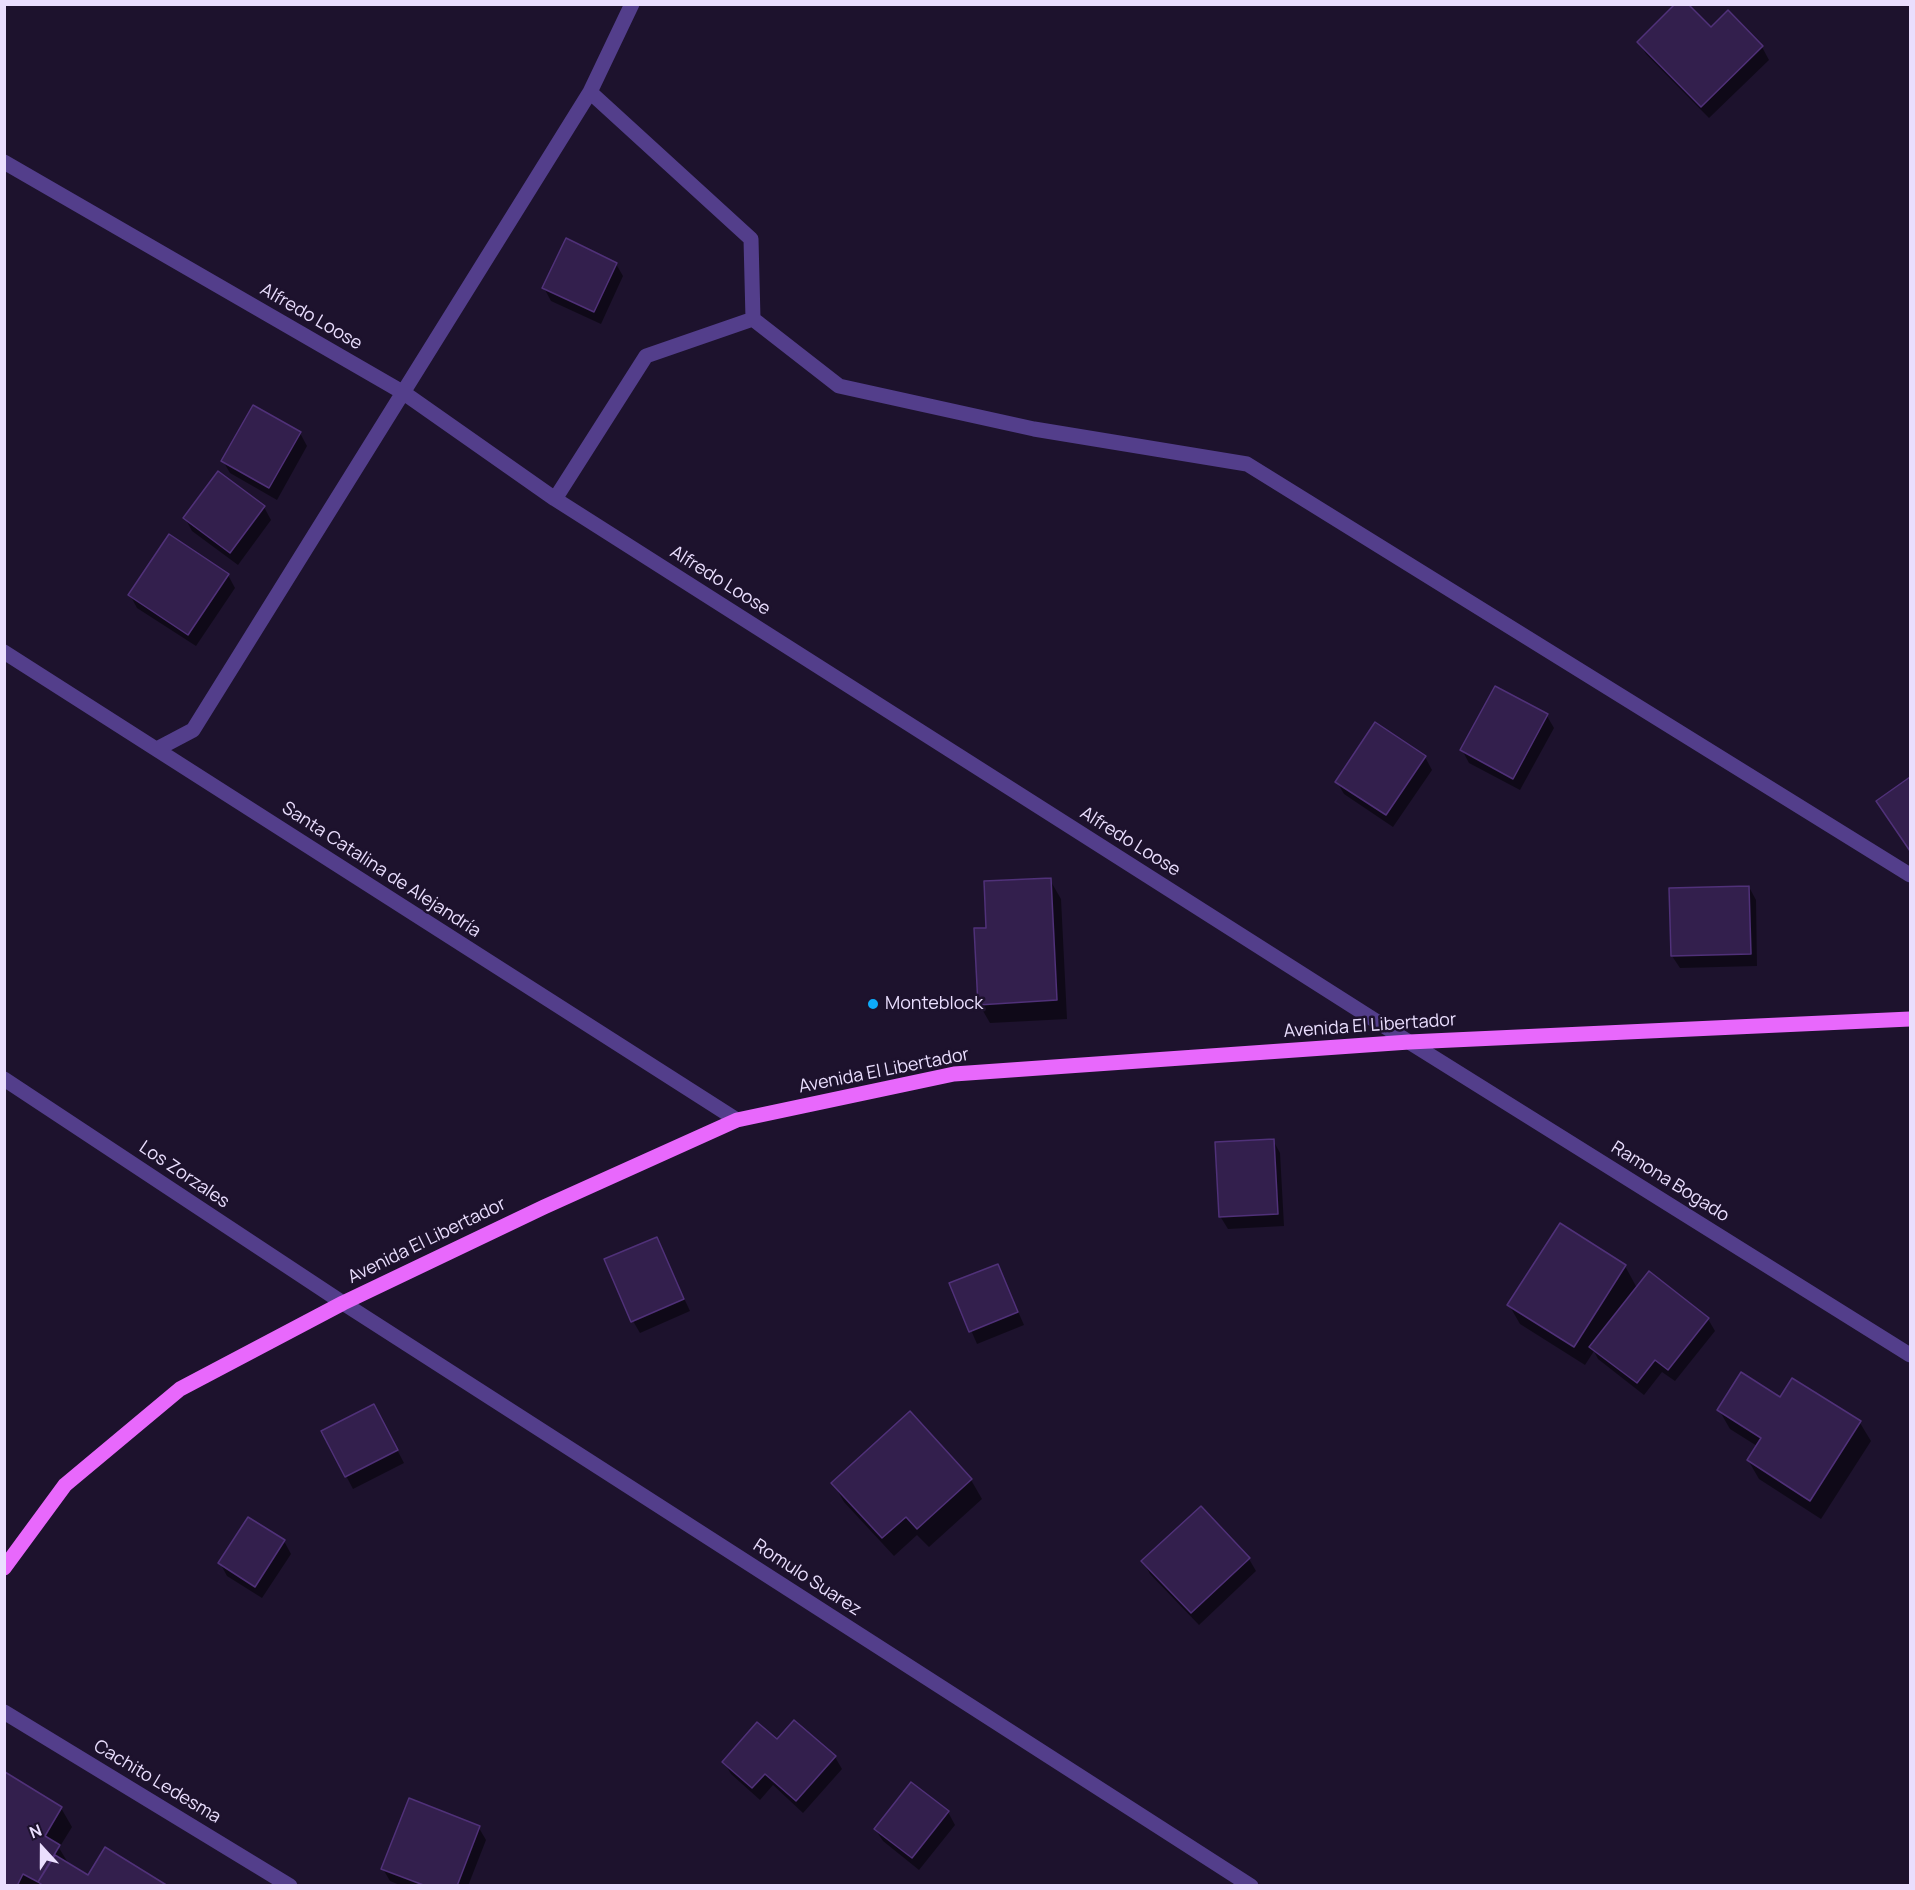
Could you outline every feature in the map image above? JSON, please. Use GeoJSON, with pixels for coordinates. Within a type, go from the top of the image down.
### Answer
{"type":"FeatureCollection","features":[{"type":"Feature","properties":{"kind":"main road","name":"Avenida El Libertador"},"geometry":{"type":"LineString","coordinates":[[4,1568],[64,1485],[180,1389],[343,1303],[544,1207],[737,1120],[954,1074],[1409,1042],[1911,1019]]}},
{"type":"Feature","properties":{"kind":"street"},"geometry":{"type":"LineString","coordinates":[[157,749],[193,730],[590,92],[632,4]]}},
{"type":"Feature","properties":{"kind":"street"},"geometry":{"type":"LineString","coordinates":[[590,92],[751,239],[753,319]]}},
{"type":"Feature","properties":{"kind":"street","name":"Alfredo Loose"},"geometry":{"type":"LineString","coordinates":[[4,162],[404,393],[555,499],[1409,1042]]}},
{"type":"Feature","properties":{"kind":"street"},"geometry":{"type":"LineString","coordinates":[[555,499],[646,356],[753,319]]}},
{"type":"Feature","properties":{"kind":"street"},"geometry":{"type":"LineString","coordinates":[[753,319],[838,386],[1034,429],[1247,464],[1911,875]]}},
{"type":"Feature","properties":{"kind":"street","name":"Santa Catalina de Alejandría"},"geometry":{"type":"LineString","coordinates":[[4,652],[737,1120]]}},
{"type":"Feature","properties":{"kind":"street","name":"Ramona Bogado"},"geometry":{"type":"LineString","coordinates":[[1409,1042],[1911,1355]]}},
{"type":"Feature","properties":{"kind":"street","name":"Los Zorzales"},"geometry":{"type":"LineString","coordinates":[[4,1079],[343,1303]]}},
{"type":"Feature","properties":{"kind":"street","name":"Romulo Suarez"},"geometry":{"type":"LineString","coordinates":[[343,1303],[1251,1886]]}},
{"type":"Feature","properties":{"kind":"street","name":"Cachito Ledesma"},"geometry":{"type":"LineString","coordinates":[[4,1712],[290,1886]]}},
{"type":"Feature","properties":{"kind":"building"},"geometry":{"type":"Polygon","coordinates":[[[1675,4],[1688,4],[1711,27],[1728,10],[1763,46],[1701,107],[1637,42],[1675,4]]]}},
{"type":"Feature","properties":{"kind":"building"},"geometry":{"type":"Polygon","coordinates":[[[566,238],[617,263],[594,312],[542,288],[566,238]]]}},
{"type":"Feature","properties":{"kind":"building"},"geometry":{"type":"Polygon","coordinates":[[[253,405],[301,432],[269,488],[221,461],[253,405]]]}},
{"type":"Feature","properties":{"kind":"building"},"geometry":{"type":"Polygon","coordinates":[[[218,471],[265,506],[230,553],[183,518],[218,471]]]}},
{"type":"Feature","properties":{"kind":"building"},"geometry":{"type":"Polygon","coordinates":[[[169,534],[229,574],[188,635],[128,595],[169,534]]]}},
{"type":"Feature","properties":{"kind":"building"},"geometry":{"type":"Polygon","coordinates":[[[1495,686],[1548,714],[1513,779],[1460,750],[1495,686]]]}},
{"type":"Feature","properties":{"kind":"building"},"geometry":{"type":"Polygon","coordinates":[[[1375,722],[1426,756],[1386,815],[1335,782],[1375,722]]]}},
{"type":"Feature","properties":{"kind":"building"},"geometry":{"type":"Polygon","coordinates":[[[1910,777],[1910,851],[1876,801],[1910,777]]]}},
{"type":"Feature","properties":{"kind":"building"},"geometry":{"type":"Polygon","coordinates":[[[1051,878],[1057,1000],[978,1005],[974,928],[986,928],[984,881],[1051,878]]]}},
{"type":"Feature","properties":{"kind":"building"},"geometry":{"type":"Polygon","coordinates":[[[1749,886],[1751,954],[1671,956],[1669,888],[1749,886]]]}},
{"type":"Feature","properties":{"kind":"building"},"geometry":{"type":"Polygon","coordinates":[[[1274,1139],[1278,1214],[1219,1217],[1215,1142],[1274,1139]]]}},
{"type":"Feature","properties":{"kind":"building"},"geometry":{"type":"Polygon","coordinates":[[[1560,1223],[1626,1265],[1574,1347],[1507,1305],[1560,1223]]]}},
{"type":"Feature","properties":{"kind":"building"},"geometry":{"type":"Polygon","coordinates":[[[657,1237],[684,1299],[631,1322],[604,1259],[657,1237]]]}},
{"type":"Feature","properties":{"kind":"building"},"geometry":{"type":"Polygon","coordinates":[[[998,1264],[1018,1312],[969,1332],[949,1283],[998,1264]]]}},
{"type":"Feature","properties":{"kind":"building"},"geometry":{"type":"Polygon","coordinates":[[[1649,1271],[1709,1318],[1668,1370],[1655,1360],[1637,1383],[1589,1347],[1649,1271]]]}},
{"type":"Feature","properties":{"kind":"building"},"geometry":{"type":"Polygon","coordinates":[[[1741,1372],[1780,1397],[1792,1378],[1861,1421],[1810,1501],[1747,1460],[1761,1438],[1717,1410],[1741,1372]]]}},
{"type":"Feature","properties":{"kind":"building"},"geometry":{"type":"Polygon","coordinates":[[[374,1404],[398,1450],[345,1477],[321,1431],[374,1404]]]}},
{"type":"Feature","properties":{"kind":"building"},"geometry":{"type":"Polygon","coordinates":[[[910,1411],[972,1479],[917,1529],[906,1517],[882,1538],[831,1483],[910,1411]]]}},
{"type":"Feature","properties":{"kind":"building"},"geometry":{"type":"Polygon","coordinates":[[[1201,1506],[1250,1558],[1191,1613],[1141,1561],[1201,1506]]]}},
{"type":"Feature","properties":{"kind":"building"},"geometry":{"type":"Polygon","coordinates":[[[248,1517],[285,1540],[255,1587],[218,1563],[248,1517]]]}},
{"type":"Feature","properties":{"kind":"building"},"geometry":{"type":"Polygon","coordinates":[[[794,1720],[836,1756],[796,1801],[765,1774],[752,1788],[722,1762],[757,1722],[777,1739],[794,1720]]]}},
{"type":"Feature","properties":{"kind":"building"},"geometry":{"type":"Polygon","coordinates":[[[5,1772],[62,1807],[45,1836],[60,1845],[38,1882],[23,1874],[17,1886],[4,1886],[5,1772]]]}},
{"type":"Feature","properties":{"kind":"building"},"geometry":{"type":"Polygon","coordinates":[[[911,1782],[949,1811],[912,1858],[874,1829],[911,1782]]]}},
{"type":"Feature","properties":{"kind":"building"},"geometry":{"type":"Polygon","coordinates":[[[409,1798],[480,1826],[457,1886],[426,1886],[381,1869],[409,1798]]]}},
{"type":"Feature","properties":{"kind":"building"},"geometry":{"type":"Polygon","coordinates":[[[105,1847],[168,1886],[44,1886],[38,1882],[55,1855],[88,1875],[105,1847]]]}},
{"type":"Feature","properties":{"kind":"place","name":"Monteblock"},"geometry":{"type":"Point","coordinates":[873,1004]}}]}
